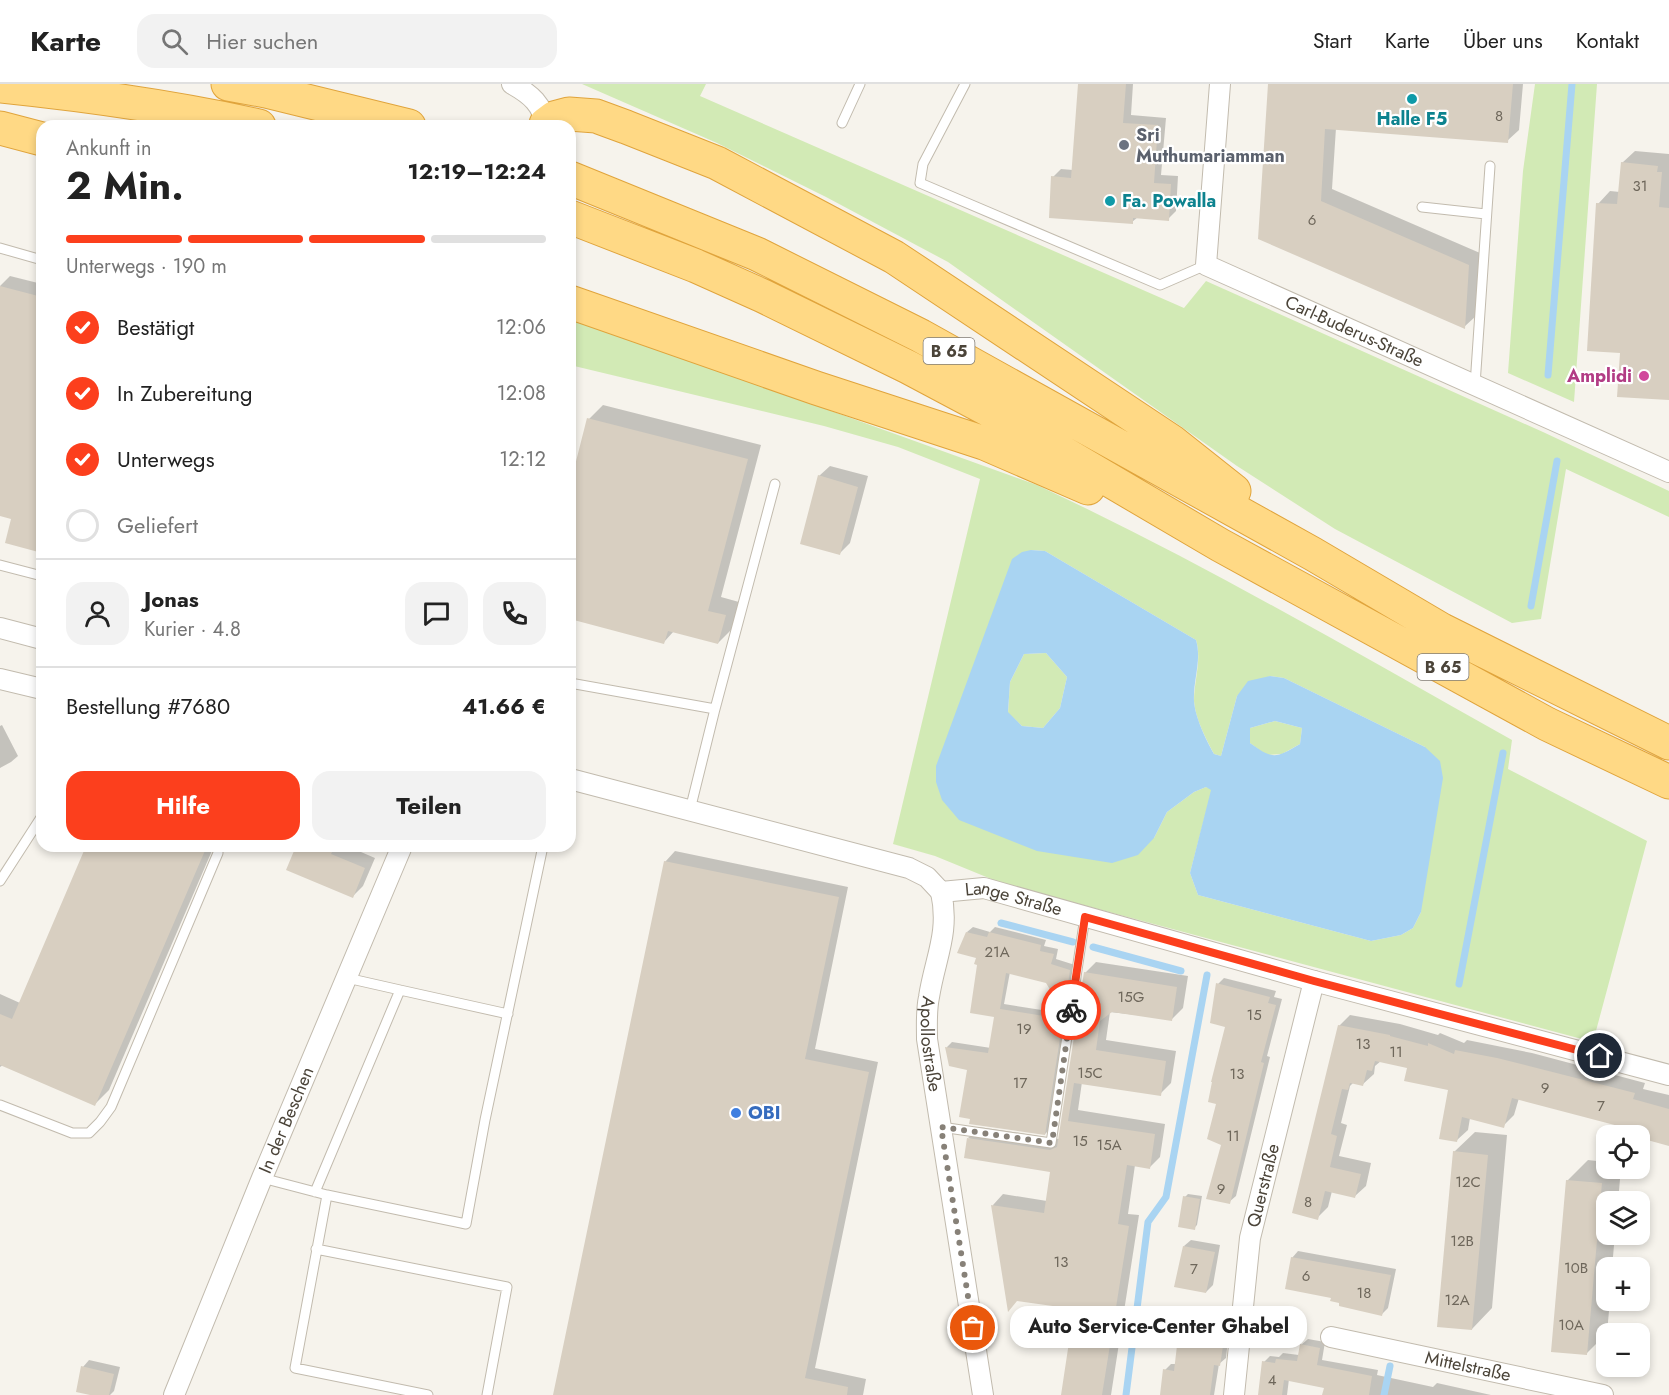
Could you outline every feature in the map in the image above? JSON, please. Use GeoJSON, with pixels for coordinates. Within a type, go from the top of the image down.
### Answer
{"type":"FeatureCollection","features":[{"type":"Feature","properties":{"kind":"highway"},"geometry":{"type":"LineString","coordinates":[[228,84],[385,120]]}},
{"type":"Feature","properties":{"kind":"highway"},"geometry":{"type":"LineString","coordinates":[[0,86],[61,92],[227,120]]}},
{"type":"Feature","properties":{"kind":"highway"},"geometry":{"type":"LineString","coordinates":[[551,120],[569,114],[596,116],[717,163],[894,257],[1171,441],[1313,554]]}},
{"type":"Feature","properties":{"kind":"highway"},"geometry":{"type":"LineString","coordinates":[[0,128],[36,137]]}},
{"type":"Feature","properties":{"kind":"highway","name":"B 65"},"geometry":{"type":"LineString","coordinates":[[576,180],[757,254],[921,336],[1313,554],[1442,630],[1669,743]]}},
{"type":"Feature","properties":{"kind":"highway","name":"B 65"},"geometry":{"type":"LineString","coordinates":[[576,219],[696,266],[908,367],[1002,417],[1220,545],[1547,724],[1669,783]]}},
{"type":"Feature","properties":{"kind":"highway"},"geometry":{"type":"LineString","coordinates":[[576,304],[816,388],[984,443],[1220,545]]}},
{"type":"Feature","properties":{"kind":"street"},"geometry":{"type":"LineString","coordinates":[[512,84],[527,92],[540,106],[544,120]]}},
{"type":"Feature","properties":{"kind":"street"},"geometry":{"type":"LineString","coordinates":[[1206,265],[1220,84]]}},
{"type":"Feature","properties":{"kind":"street","name":"Carl-Buderus-Straße"},"geometry":{"type":"LineString","coordinates":[[1206,265],[1669,472]]}},
{"type":"Feature","properties":{"kind":"street"},"geometry":{"type":"LineString","coordinates":[[0,628],[36,637]]}},
{"type":"Feature","properties":{"kind":"street"},"geometry":{"type":"LineString","coordinates":[[0,679],[36,688]]}},
{"type":"Feature","properties":{"kind":"street","name":"Lange Straße"},"geometry":{"type":"LineString","coordinates":[[576,781],[909,868],[927,877],[941,891],[984,888],[1314,981],[1669,1075]]}},
{"type":"Feature","properties":{"kind":"street","name":"In der Beschen"},"geometry":{"type":"LineString","coordinates":[[174,1395],[262,1178],[400,852]]}},
{"type":"Feature","properties":{"kind":"street","name":"Apollostraße"},"geometry":{"type":"LineString","coordinates":[[941,891],[945,908],[944,931],[929,996],[926,1017],[927,1039],[983,1395]]}},
{"type":"Feature","properties":{"kind":"street","name":"Querstraße"},"geometry":{"type":"LineString","coordinates":[[1234,1395],[1250,1238],[1314,981]]}},
{"type":"Feature","properties":{"kind":"street","name":"Mittelstraße"},"geometry":{"type":"LineString","coordinates":[[1331,1337],[1603,1395]]}},
{"type":"Feature","properties":{"kind":"lane"},"geometry":{"type":"LineString","coordinates":[[842,123],[860,84]]}},
{"type":"Feature","properties":{"kind":"lane"},"geometry":{"type":"LineString","coordinates":[[965,84],[923,164],[920,183],[1160,285],[1206,265]]}},
{"type":"Feature","properties":{"kind":"lane"},"geometry":{"type":"LineString","coordinates":[[1475,386],[1490,166]]}},
{"type":"Feature","properties":{"kind":"lane"},"geometry":{"type":"LineString","coordinates":[[1422,207],[1486,214]]}},
{"type":"Feature","properties":{"kind":"lane"},"geometry":{"type":"LineString","coordinates":[[0,248],[36,258]]}},
{"type":"Feature","properties":{"kind":"lane"},"geometry":{"type":"LineString","coordinates":[[690,810],[775,484]]}},
{"type":"Feature","properties":{"kind":"lane"},"geometry":{"type":"LineString","coordinates":[[0,566],[36,575]]}},
{"type":"Feature","properties":{"kind":"lane"},"geometry":{"type":"LineString","coordinates":[[576,683],[715,709]]}},
{"type":"Feature","properties":{"kind":"lane"},"geometry":{"type":"LineString","coordinates":[[0,881],[36,825]]}},
{"type":"Feature","properties":{"kind":"lane"},"geometry":{"type":"LineString","coordinates":[[0,1105],[72,1133],[89,1133],[100,1122],[111,1107],[218,852]]}},
{"type":"Feature","properties":{"kind":"lane"},"geometry":{"type":"LineString","coordinates":[[262,1178],[327,1195],[466,1224],[542,852]]}},
{"type":"Feature","properties":{"kind":"lane"},"geometry":{"type":"LineString","coordinates":[[941,1127],[1052,1143],[1085,917]]}},
{"type":"Feature","properties":{"kind":"lane"},"geometry":{"type":"LineString","coordinates":[[347,978],[508,1014]]}},
{"type":"Feature","properties":{"kind":"lane"},"geometry":{"type":"LineString","coordinates":[[315,1192],[400,990]]}},
{"type":"Feature","properties":{"kind":"lane"},"geometry":{"type":"LineString","coordinates":[[327,1195],[295,1368],[428,1395]]}},
{"type":"Feature","properties":{"kind":"lane"},"geometry":{"type":"LineString","coordinates":[[316,1249],[507,1287],[487,1395]]}},
{"type":"Feature","properties":{"kind":"green space"},"geometry":{"type":"Polygon","coordinates":[[[582,84],[706,84],[700,96],[1184,308],[1206,281],[1669,491],[1669,517],[1566,469],[1541,619],[1512,623],[1335,529],[1237,466],[948,262],[826,197],[717,143],[582,84]]]}},
{"type":"Feature","properties":{"kind":"green space"},"geometry":{"type":"Polygon","coordinates":[[[1535,84],[1597,84],[1574,402],[1508,373],[1523,171],[1535,84]]]}},
{"type":"Feature","properties":{"kind":"green space"},"geometry":{"type":"Polygon","coordinates":[[[576,319],[1037,485],[1218,576],[1512,740],[1508,769],[1647,841],[1593,1042],[1001,883],[935,856],[893,844],[980,479],[898,447],[824,426],[576,366],[576,319]],[[1031,550],[936,782],[1154,838],[1167,812],[1194,792],[1206,787],[1212,789],[1190,873],[1198,895],[1371,941],[1401,935],[1413,928],[1421,912],[1425,747],[1284,678],[1270,676],[1237,696],[1221,756],[1214,754],[1201,728],[1195,708],[1194,693],[1198,655],[1196,640],[1045,551],[1031,550]]]}},
{"type":"Feature","properties":{"kind":"green space"},"geometry":{"type":"Polygon","coordinates":[[[1046,653],[1067,677],[1060,708],[1043,728],[1022,726],[1008,713],[1010,682],[1024,654],[1046,653]]]}},
{"type":"Feature","properties":{"kind":"green space"},"geometry":{"type":"Polygon","coordinates":[[[1275,721],[1302,728],[1300,744],[1282,754],[1266,755],[1250,743],[1250,728],[1275,721]]]}},
{"type":"Feature","properties":{"kind":"water"},"geometry":{"type":"Polygon","coordinates":[[[1045,551],[1196,640],[1198,663],[1194,701],[1196,714],[1214,754],[1221,756],[1237,696],[1248,681],[1270,676],[1284,678],[1425,747],[1440,761],[1443,778],[1421,912],[1413,928],[1401,935],[1371,941],[1198,895],[1190,873],[1211,790],[1206,787],[1194,792],[1167,812],[1154,838],[1138,855],[1112,863],[1037,851],[959,820],[942,800],[936,782],[936,766],[1012,559],[1022,552],[1045,551]],[[1046,653],[1024,654],[1010,682],[1008,712],[1022,726],[1043,728],[1060,708],[1067,677],[1046,653]],[[1275,721],[1250,728],[1250,743],[1264,752],[1275,755],[1300,744],[1302,728],[1275,721]]]}},
{"type":"Feature","properties":{"kind":"building"},"geometry":{"type":"Polygon","coordinates":[[[1078,84],[1126,84],[1123,123],[1158,125],[1154,183],[1171,184],[1169,221],[1133,218],[1133,224],[1049,218],[1051,176],[1071,178],[1078,84]]]}},
{"type":"Feature","properties":{"kind":"building"},"geometry":{"type":"Polygon","coordinates":[[[1268,84],[1513,84],[1508,143],[1325,129],[1321,201],[1469,265],[1465,329],[1258,239],[1268,84]]]}},
{"type":"Feature","properties":{"kind":"building"},"geometry":{"type":"Polygon","coordinates":[[[1621,162],[1658,166],[1657,172],[1662,172],[1659,207],[1669,208],[1669,400],[1617,397],[1620,353],[1587,351],[1596,203],[1617,204],[1621,162]]]}},
{"type":"Feature","properties":{"kind":"building"},"geometry":{"type":"Polygon","coordinates":[[[0,286],[36,295],[36,551],[5,543],[11,519],[0,516],[0,286]]]}},
{"type":"Feature","properties":{"kind":"building"},"geometry":{"type":"Polygon","coordinates":[[[587,418],[748,459],[708,611],[726,615],[718,644],[668,631],[664,644],[576,621],[576,461],[587,418]]]}},
{"type":"Feature","properties":{"kind":"building"},"geometry":{"type":"Polygon","coordinates":[[[818,475],[858,487],[840,555],[800,544],[818,475]]]}},
{"type":"Feature","properties":{"kind":"building"},"geometry":{"type":"Polygon","coordinates":[[[83,852],[204,852],[95,1106],[0,1065],[0,1014],[12,1019],[83,852]]]}},
{"type":"Feature","properties":{"kind":"building"},"geometry":{"type":"Polygon","coordinates":[[[294,852],[332,852],[331,854],[365,868],[353,898],[286,870],[294,852]]]}},
{"type":"Feature","properties":{"kind":"building","name":"OBI"},"geometry":{"type":"Polygon","coordinates":[[[664,861],[839,897],[805,1059],[869,1072],[805,1378],[848,1387],[847,1395],[553,1395],[664,861]]]}},
{"type":"Feature","properties":{"kind":"building"},"geometry":{"type":"Polygon","coordinates":[[[966,932],[987,937],[989,932],[1041,945],[1040,951],[1054,954],[1051,964],[1070,970],[1064,1013],[1046,983],[1006,973],[1000,1009],[1063,1019],[1045,1135],[969,1124],[970,1119],[959,1117],[967,1070],[949,1066],[945,1047],[988,1053],[994,1017],[970,1013],[976,958],[957,953],[966,932]]]}},
{"type":"Feature","properties":{"kind":"building"},"geometry":{"type":"Polygon","coordinates":[[[1084,972],[1177,987],[1172,1021],[1112,1012],[1100,1021],[1096,1050],[1166,1061],[1161,1096],[1074,1083],[1068,1121],[1155,1134],[1150,1169],[1127,1165],[1118,1224],[1129,1226],[1102,1395],[1061,1395],[1074,1309],[1017,1301],[1008,1312],[991,1205],[1044,1213],[1050,1172],[964,1158],[967,1138],[1050,1150],[1057,1147],[1084,972]]]}},
{"type":"Feature","properties":{"kind":"building"},"geometry":{"type":"Polygon","coordinates":[[[1216,983],[1270,997],[1268,1003],[1276,1005],[1230,1204],[1206,1199],[1221,1145],[1207,1139],[1216,1104],[1208,1102],[1211,1082],[1225,1027],[1210,1023],[1216,983]]]}},
{"type":"Feature","properties":{"kind":"building"},"geometry":{"type":"Polygon","coordinates":[[[1338,1025],[1390,1035],[1428,1046],[1428,1043],[1454,1054],[1455,1050],[1497,1058],[1635,1093],[1633,1099],[1669,1109],[1669,1146],[1650,1141],[1650,1125],[1615,1125],[1512,1098],[1504,1128],[1462,1117],[1457,1142],[1439,1139],[1448,1090],[1404,1081],[1407,1068],[1375,1061],[1372,1071],[1367,1070],[1363,1086],[1350,1083],[1348,1090],[1342,1089],[1331,1134],[1337,1136],[1330,1167],[1361,1174],[1355,1198],[1325,1191],[1318,1220],[1292,1213],[1338,1025]]]}},
{"type":"Feature","properties":{"kind":"building"},"geometry":{"type":"Polygon","coordinates":[[[1453,1151],[1488,1155],[1472,1330],[1437,1327],[1453,1151]]]}},
{"type":"Feature","properties":{"kind":"building"},"geometry":{"type":"Polygon","coordinates":[[[1566,1180],[1602,1183],[1601,1191],[1596,1191],[1597,1245],[1587,1355],[1551,1352],[1566,1180]]]}},
{"type":"Feature","properties":{"kind":"building"},"geometry":{"type":"Polygon","coordinates":[[[1183,1196],[1200,1199],[1195,1230],[1178,1227],[1183,1196]]]}},
{"type":"Feature","properties":{"kind":"building"},"geometry":{"type":"Polygon","coordinates":[[[1183,1246],[1215,1252],[1206,1293],[1174,1287],[1183,1246]]]}},
{"type":"Feature","properties":{"kind":"building"},"geometry":{"type":"Polygon","coordinates":[[[1291,1257],[1391,1275],[1382,1316],[1339,1306],[1339,1303],[1330,1301],[1331,1298],[1285,1289],[1291,1257]]]}},
{"type":"Feature","properties":{"kind":"building"},"geometry":{"type":"Polygon","coordinates":[[[1180,1320],[1219,1325],[1216,1346],[1223,1346],[1220,1366],[1214,1365],[1210,1395],[1160,1395],[1163,1369],[1174,1371],[1180,1320]]]}},
{"type":"Feature","properties":{"kind":"building"},"geometry":{"type":"Polygon","coordinates":[[[1300,1344],[1320,1348],[1317,1365],[1372,1376],[1369,1395],[1322,1395],[1324,1388],[1284,1380],[1282,1395],[1258,1395],[1262,1361],[1275,1363],[1276,1359],[1297,1361],[1300,1344]]]}},
{"type":"Feature","properties":{"kind":"building"},"geometry":{"type":"Polygon","coordinates":[[[81,1366],[114,1374],[109,1395],[76,1392],[81,1366]]]}},
{"type":"Feature","properties":{"kind":"waterway"},"geometry":{"type":"LineString","coordinates":[[1548,375],[1572,84]]}},
{"type":"Feature","properties":{"kind":"waterway"},"geometry":{"type":"LineString","coordinates":[[1531,606],[1557,461]]}},
{"type":"Feature","properties":{"kind":"waterway"},"geometry":{"type":"LineString","coordinates":[[1459,984],[1503,753]]}},
{"type":"Feature","properties":{"kind":"waterway"},"geometry":{"type":"LineString","coordinates":[[1001,923],[1073,942]]}},
{"type":"Feature","properties":{"kind":"waterway"},"geometry":{"type":"LineString","coordinates":[[1093,947],[1181,971]]}},
{"type":"Feature","properties":{"kind":"waterway"},"geometry":{"type":"LineString","coordinates":[[1126,1395],[1148,1222],[1166,1197],[1207,975]]}},
{"type":"Feature","properties":{"kind":"waterway"},"geometry":{"type":"LineString","coordinates":[[1384,1395],[1390,1366]]}},
{"type":"Feature","properties":{"kind":"way so far"},"geometry":{"type":"LineString","coordinates":[[973,1328],[941,1127],[1052,1143],[1071,1010]]}},
{"type":"Feature","properties":{"kind":"place","name":"Halle F5"},"geometry":{"type":"Point","coordinates":[1412,99]}},
{"type":"Feature","properties":{"kind":"place","name":"Sri Muthumariamman"},"geometry":{"type":"Point","coordinates":[1124,145]}},
{"type":"Feature","properties":{"kind":"place","name":"Fa. Powalla"},"geometry":{"type":"Point","coordinates":[1110,201]}},
{"type":"Feature","properties":{"kind":"place","name":"Amplidi"},"geometry":{"type":"Point","coordinates":[1644,376]}},
{"type":"Feature","properties":{"kind":"place","name":"OBI"},"geometry":{"type":"Point","coordinates":[736,1113]}},
{"type":"Feature","properties":{"kind":"place","name":"Auto Service-Center Ghabel"},"geometry":{"type":"Point","coordinates":[973,1328]}},
{"type":"Feature","properties":{"kind":"route"},"geometry":{"type":"LineString","coordinates":[[1071,1010],[1085,917],[1314,981],[1600,1056]]}}]}
